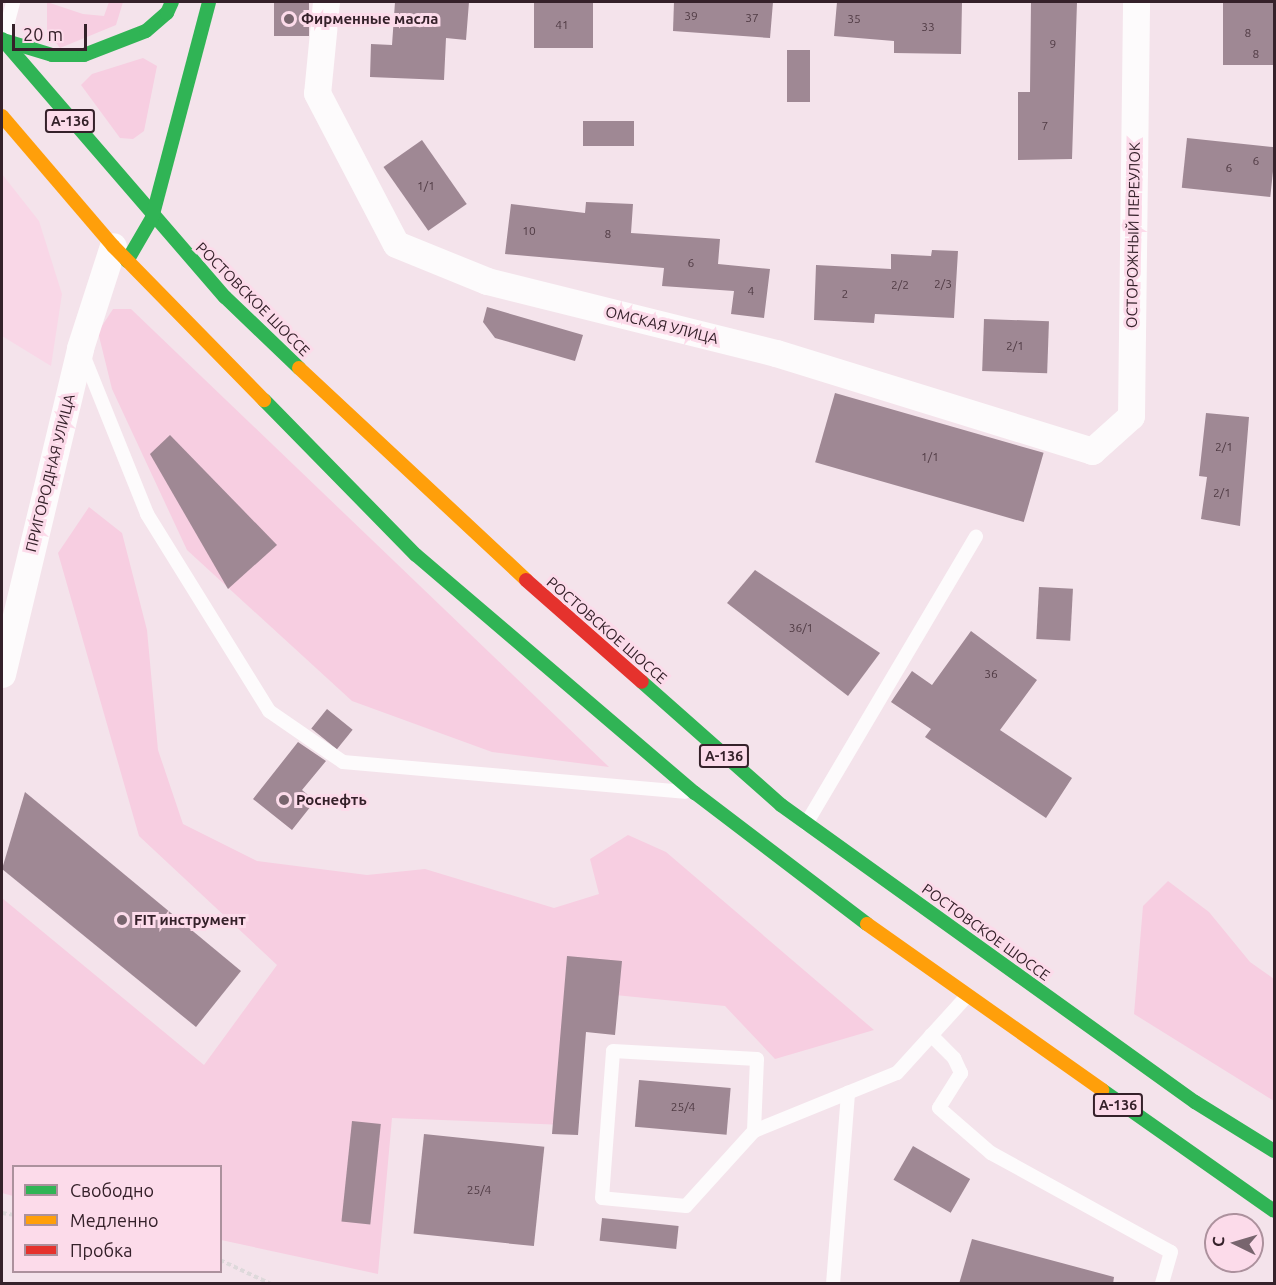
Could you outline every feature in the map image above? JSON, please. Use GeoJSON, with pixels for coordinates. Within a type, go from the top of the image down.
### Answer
{"type":"FeatureCollection","features":[{"type":"Feature","properties":{"kind":"main road"},"geometry":{"type":"LineString","coordinates":[[2,40],[52,55],[84,55],[146,31],[167,13],[172,2]]}},
{"type":"Feature","properties":{"kind":"main road","name":"ПРИГОРОДНАЯ УЛИЦА"},"geometry":{"type":"LineString","coordinates":[[117,252],[152,218],[209,2]]}},
{"type":"Feature","properties":{"kind":"main road","name":"РОСТОВСКОЕ ШОССЕ"},"geometry":{"type":"LineString","coordinates":[[2,40],[135,206],[152,218],[225,297],[448,512],[806,824],[1195,1102],[1275,1151]]}},
{"type":"Feature","properties":{"kind":"main road","name":"А-136"},"geometry":{"type":"LineString","coordinates":[[2,116],[117,252],[416,555],[695,793],[812,886],[1275,1211]]}},
{"type":"Feature","properties":{"kind":"main road"},"geometry":{"type":"LineString","coordinates":[[135,206],[143,182]]}},
{"type":"Feature","properties":{"kind":"street","name":"ОМСКАЯ УЛИЦА"},"geometry":{"type":"LineString","coordinates":[[326,2],[316,93],[396,244],[487,281],[776,353],[1092,451]]}},
{"type":"Feature","properties":{"kind":"street","name":"ОСТОРОЖНЫЙ ПЕРЕУЛОК"},"geometry":{"type":"LineString","coordinates":[[1092,451],[1131,416],[1137,2]]}},
{"type":"Feature","properties":{"kind":"street","name":"ПРИГОРОДНАЯ УЛИЦА"},"geometry":{"type":"LineString","coordinates":[[2,675],[80,348],[117,252]]}},
{"type":"Feature","properties":{"kind":"lane"},"geometry":{"type":"LineString","coordinates":[[2,40],[13,2]]}},
{"type":"Feature","properties":{"kind":"lane"},"geometry":{"type":"LineString","coordinates":[[80,348],[147,514],[269,711],[343,762],[695,793]]}},
{"type":"Feature","properties":{"kind":"lane"},"geometry":{"type":"LineString","coordinates":[[806,824],[976,537]]}},
{"type":"Feature","properties":{"kind":"lane"},"geometry":{"type":"LineString","coordinates":[[754,1131],[758,1059],[613,1051],[602,1198],[686,1206],[754,1131],[897,1073],[967,996]]}},
{"type":"Feature","properties":{"kind":"lane"},"geometry":{"type":"LineString","coordinates":[[932,1035],[954,1058],[961,1073],[939,1108],[991,1153],[1171,1252],[1162,1284]]}},
{"type":"Feature","properties":{"kind":"lane"},"geometry":{"type":"LineString","coordinates":[[833,1284],[848,1093]]}},
{"type":"Feature","properties":{"kind":"path"},"geometry":{"type":"LineString","coordinates":[[222,1261],[271,1284]]}},
{"type":"Feature","properties":{"kind":"shaded area"},"geometry":{"type":"Polygon","coordinates":[[[47,2],[83,14],[104,16],[109,2],[123,2],[116,25],[60,48],[47,31],[47,2]]]}},
{"type":"Feature","properties":{"kind":"shaded area"},"geometry":{"type":"Polygon","coordinates":[[[143,58],[157,66],[144,131],[133,139],[120,138],[81,85],[92,74],[143,58]]]}},
{"type":"Feature","properties":{"kind":"shaded area"},"geometry":{"type":"Polygon","coordinates":[[[2,174],[39,221],[62,294],[51,366],[2,336],[2,174]]]}},
{"type":"Feature","properties":{"kind":"shaded area"},"geometry":{"type":"Polygon","coordinates":[[[113,309],[131,309],[609,767],[492,752],[352,701],[187,550],[112,389],[98,332],[113,309]]]}},
{"type":"Feature","properties":{"kind":"shaded area"},"geometry":{"type":"Polygon","coordinates":[[[89,507],[122,533],[147,630],[158,750],[183,824],[257,861],[367,875],[425,869],[554,908],[599,894],[590,859],[628,835],[666,852],[874,1030],[775,1059],[725,1006],[575,991],[566,1125],[392,1118],[378,1274],[222,1240],[222,1165],[12,1165],[12,1196],[2,1193],[2,898],[204,1065],[277,965],[139,836],[58,553],[89,507]]]}},
{"type":"Feature","properties":{"kind":"shaded area"},"geometry":{"type":"Polygon","coordinates":[[[1168,881],[1209,912],[1250,962],[1274,979],[1274,1101],[1134,1014],[1143,906],[1168,881]]]}},
{"type":"Feature","properties":{"kind":"building","name":"Фирменные масла"},"geometry":{"type":"Polygon","coordinates":[[[274,2],[309,2],[309,36],[274,36],[274,2]]]}},
{"type":"Feature","properties":{"kind":"building"},"geometry":{"type":"Polygon","coordinates":[[[395,2],[469,2],[466,40],[446,38],[444,80],[370,77],[371,44],[392,45],[395,2]]]}},
{"type":"Feature","properties":{"kind":"building"},"geometry":{"type":"Polygon","coordinates":[[[534,2],[593,2],[593,48],[534,48],[534,2]]]}},
{"type":"Feature","properties":{"kind":"building"},"geometry":{"type":"Polygon","coordinates":[[[674,2],[773,2],[770,38],[673,31],[674,2]]]}},
{"type":"Feature","properties":{"kind":"building"},"geometry":{"type":"Polygon","coordinates":[[[837,2],[962,2],[961,54],[894,53],[894,41],[834,36],[837,2]]]}},
{"type":"Feature","properties":{"kind":"building"},"geometry":{"type":"Polygon","coordinates":[[[1031,2],[1077,2],[1072,159],[1018,160],[1018,92],[1030,92],[1031,2]]]}},
{"type":"Feature","properties":{"kind":"building"},"geometry":{"type":"Polygon","coordinates":[[[1223,2],[1274,2],[1274,65],[1223,65],[1223,2]]]}},
{"type":"Feature","properties":{"kind":"building"},"geometry":{"type":"Polygon","coordinates":[[[787,50],[810,50],[810,102],[787,102],[787,50]]]}},
{"type":"Feature","properties":{"kind":"building"},"geometry":{"type":"Polygon","coordinates":[[[583,121],[634,121],[634,146],[583,146],[583,121]]]}},
{"type":"Feature","properties":{"kind":"building"},"geometry":{"type":"Polygon","coordinates":[[[1187,138],[1274,147],[1270,197],[1182,188],[1187,138]]]}},
{"type":"Feature","properties":{"kind":"building"},"geometry":{"type":"Polygon","coordinates":[[[422,140],[467,204],[428,231],[383,167],[422,140]]]}},
{"type":"Feature","properties":{"kind":"building"},"geometry":{"type":"Polygon","coordinates":[[[586,202],[633,204],[631,233],[720,239],[718,264],[770,269],[764,318],[731,314],[734,291],[662,286],[664,268],[505,254],[511,204],[585,213],[586,202]]]}},
{"type":"Feature","properties":{"kind":"building"},"geometry":{"type":"Polygon","coordinates":[[[932,250],[958,251],[954,318],[875,314],[874,323],[814,320],[816,265],[891,269],[891,254],[931,256],[932,250]]]}},
{"type":"Feature","properties":{"kind":"building"},"geometry":{"type":"Polygon","coordinates":[[[487,307],[583,335],[575,361],[495,338],[483,322],[487,307]]]}},
{"type":"Feature","properties":{"kind":"building"},"geometry":{"type":"Polygon","coordinates":[[[984,319],[1049,321],[1047,373],[982,371],[984,319]]]}},
{"type":"Feature","properties":{"kind":"building"},"geometry":{"type":"Polygon","coordinates":[[[835,393],[1044,453],[1024,522],[815,462],[835,393]]]}},
{"type":"Feature","properties":{"kind":"building"},"geometry":{"type":"Polygon","coordinates":[[[1206,413],[1249,417],[1240,526],[1201,519],[1207,477],[1199,476],[1206,413]]]}},
{"type":"Feature","properties":{"kind":"building"},"geometry":{"type":"Polygon","coordinates":[[[170,435],[277,545],[228,589],[150,454],[170,435]]]}},
{"type":"Feature","properties":{"kind":"building"},"geometry":{"type":"Polygon","coordinates":[[[755,570],[880,653],[848,696],[727,603],[755,570]]]}},
{"type":"Feature","properties":{"kind":"building"},"geometry":{"type":"Polygon","coordinates":[[[1039,587],[1073,589],[1070,641],[1036,639],[1039,587]]]}},
{"type":"Feature","properties":{"kind":"building"},"geometry":{"type":"Polygon","coordinates":[[[971,631],[1037,680],[1000,730],[1072,778],[1046,818],[925,737],[931,729],[891,702],[912,671],[932,685],[971,631]]]}},
{"type":"Feature","properties":{"kind":"building"},"geometry":{"type":"Polygon","coordinates":[[[327,709],[353,730],[337,749],[311,728],[327,709]]]}},
{"type":"Feature","properties":{"kind":"building"},"geometry":{"type":"Polygon","coordinates":[[[298,742],[326,761],[302,790],[315,801],[292,830],[253,799],[298,742]]]}},
{"type":"Feature","properties":{"kind":"building","name":"FIT инструмент"},"geometry":{"type":"Polygon","coordinates":[[[25,792],[241,971],[196,1027],[2,869],[25,792]]]}},
{"type":"Feature","properties":{"kind":"building"},"geometry":{"type":"Polygon","coordinates":[[[567,956],[622,961],[615,1035],[586,1032],[578,1135],[552,1134],[567,956]]]}},
{"type":"Feature","properties":{"kind":"building"},"geometry":{"type":"Polygon","coordinates":[[[639,1080],[731,1088],[727,1135],[635,1127],[639,1080]]]}},
{"type":"Feature","properties":{"kind":"building"},"geometry":{"type":"Polygon","coordinates":[[[352,1121],[381,1124],[370,1224],[341,1221],[352,1121]]]}},
{"type":"Feature","properties":{"kind":"building"},"geometry":{"type":"Polygon","coordinates":[[[424,1134],[544,1147],[534,1246],[414,1233],[424,1134]]]}},
{"type":"Feature","properties":{"kind":"building"},"geometry":{"type":"Polygon","coordinates":[[[913,1146],[970,1179],[951,1213],[894,1180],[913,1146]]]}},
{"type":"Feature","properties":{"kind":"building"},"geometry":{"type":"Polygon","coordinates":[[[602,1218],[679,1226],[676,1249],[600,1241],[602,1218]]]}},
{"type":"Feature","properties":{"kind":"building"},"geometry":{"type":"Polygon","coordinates":[[[972,1239],[1114,1277],[1113,1284],[959,1284],[972,1239]]]}},
{"type":"Feature","properties":{"kind":"traffic: fast"},"geometry":{"type":"LineString","coordinates":[[3,40],[52,55],[84,55],[146,31],[167,13],[172,2]]}},
{"type":"Feature","properties":{"kind":"traffic: fast"},"geometry":{"type":"LineString","coordinates":[[127,261],[152,218],[209,2]]}},
{"type":"Feature","properties":{"kind":"traffic: fast"},"geometry":{"type":"LineString","coordinates":[[2,39],[225,297],[299,368]]}},
{"type":"Feature","properties":{"kind":"traffic: fast"},"geometry":{"type":"LineString","coordinates":[[264,400],[416,555],[695,793],[867,924]]}},
{"type":"Feature","properties":{"kind":"traffic: fast"},"geometry":{"type":"LineString","coordinates":[[642,682],[781,805],[1195,1102],[1274,1151]]}},
{"type":"Feature","properties":{"kind":"traffic: fast"},"geometry":{"type":"LineString","coordinates":[[1102,1090],[1274,1211]]}},
{"type":"Feature","properties":{"kind":"traffic: slow"},"geometry":{"type":"LineString","coordinates":[[2,116],[113,246],[264,400]]}},
{"type":"Feature","properties":{"kind":"traffic: slow"},"geometry":{"type":"LineString","coordinates":[[299,368],[526,580]]}},
{"type":"Feature","properties":{"kind":"traffic: slow"},"geometry":{"type":"LineString","coordinates":[[867,924],[1102,1090]]}},
{"type":"Feature","properties":{"kind":"traffic: jam"},"geometry":{"type":"LineString","coordinates":[[526,580],[642,682]]}},
{"type":"Feature","properties":{"kind":"place","name":"Фирменные масла"},"geometry":{"type":"Point","coordinates":[289,19]}},
{"type":"Feature","properties":{"kind":"place","name":"Роснефть"},"geometry":{"type":"Point","coordinates":[284,800]}},
{"type":"Feature","properties":{"kind":"place","name":"FIT инструмент"},"geometry":{"type":"Point","coordinates":[122,920]}}]}
